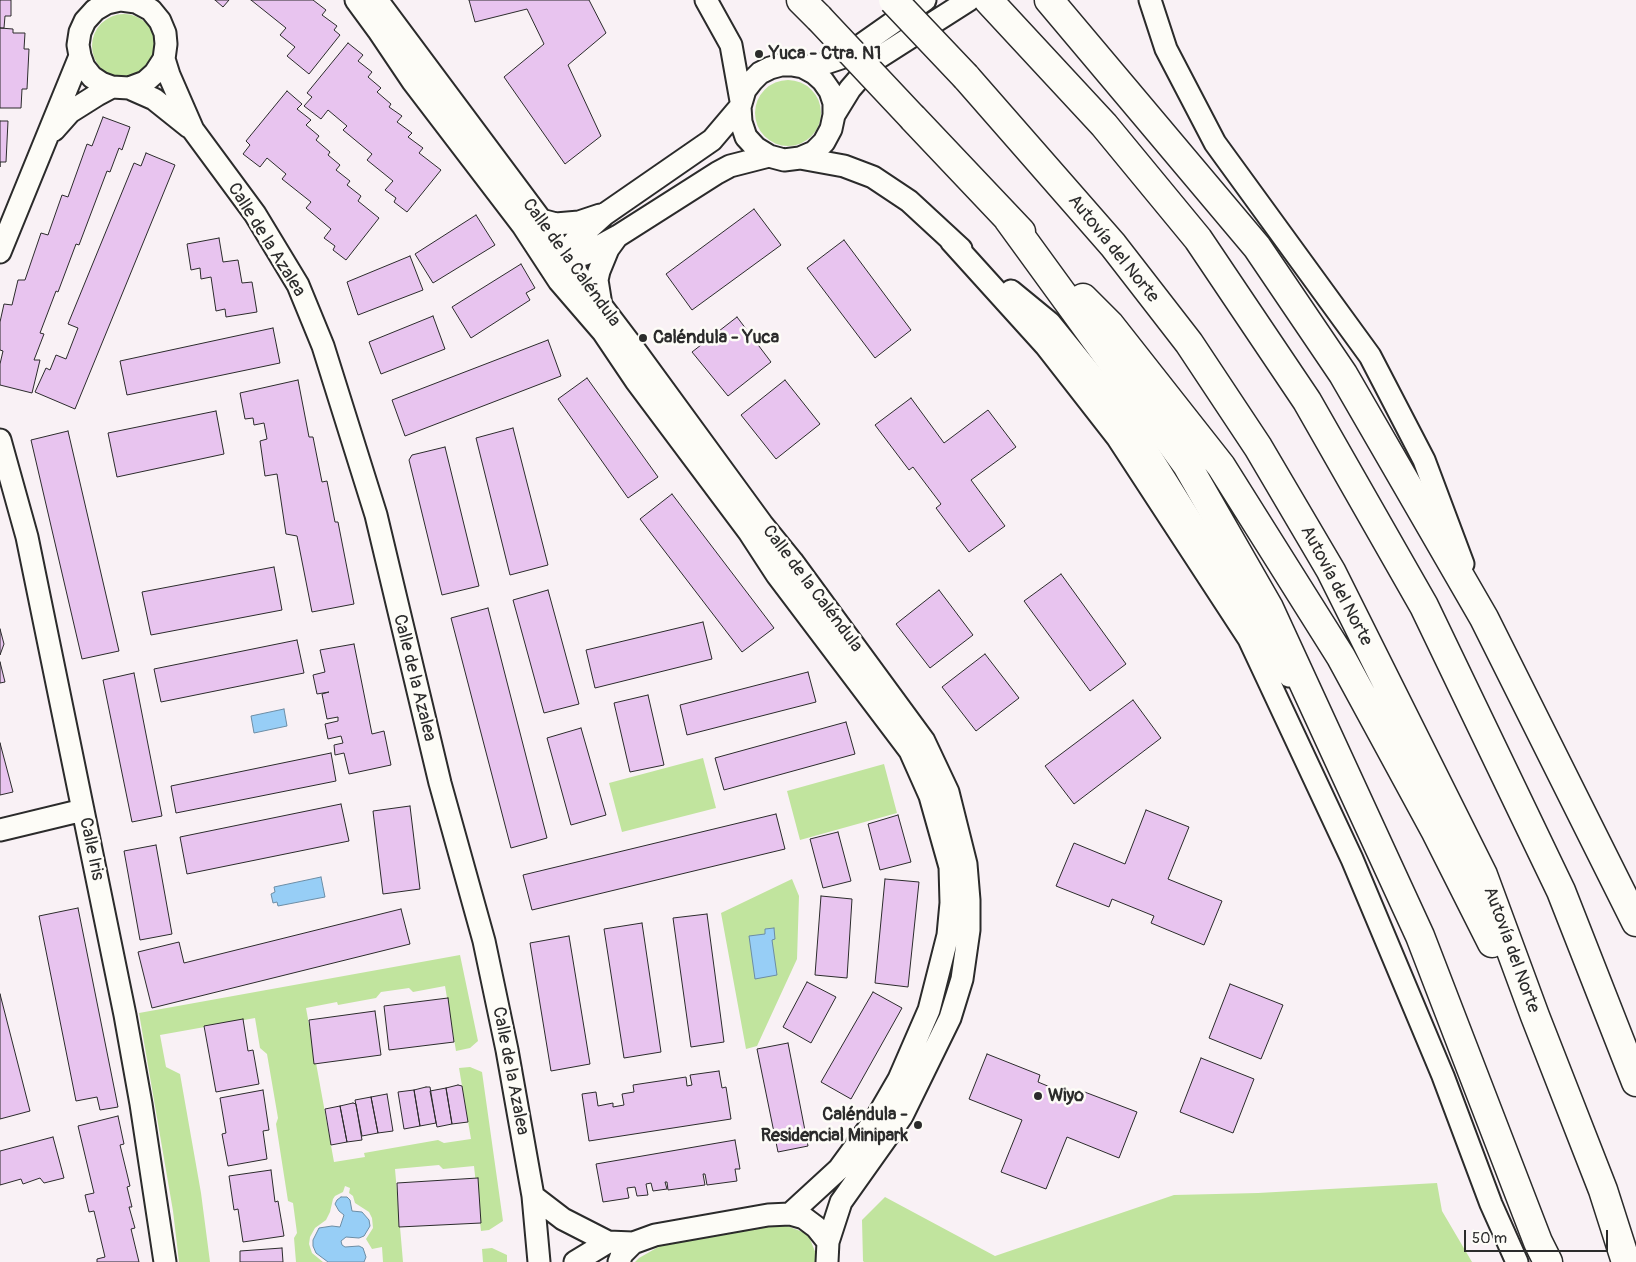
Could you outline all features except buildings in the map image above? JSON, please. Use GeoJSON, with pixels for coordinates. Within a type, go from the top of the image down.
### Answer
{"type":"FeatureCollection","features":[{"type":"Feature","properties":{"kind":"highway","name":"Autovía del Norte"},"geometry":{"type":"LineString","coordinates":[[893,0],[966,77],[1113,245],[1189,343],[1258,447],[1331,571],[1483,875],[1535,1016],[1603,1190],[1626,1262]]}},
{"type":"Feature","properties":{"kind":"highway"},"geometry":{"type":"LineString","coordinates":[[988,0],[1104,124],[1198,239],[1308,401],[1424,606],[1561,891],[1636,1082]]}},
{"type":"Feature","properties":{"kind":"highway"},"geometry":{"type":"LineString","coordinates":[[1049,0],[1257,247],[1343,374],[1484,618],[1636,922]]}},
{"type":"Feature","properties":{"kind":"highway"},"geometry":{"type":"LineString","coordinates":[[810,9],[1110,325],[1222,466],[1341,657],[1436,830],[1490,939],[1535,1016]]}},
{"type":"Feature","properties":{"kind":"highway"},"geometry":{"type":"LineString","coordinates":[[1008,219],[1187,465],[1269,608],[1328,740],[1420,936],[1538,1242],[1548,1262]]}},
{"type":"Feature","properties":{"kind":"street"},"geometry":{"type":"LineString","coordinates":[[42,147],[60,122],[70,112],[97,95],[145,82],[155,73],[164,59],[165,32],[160,21],[151,10],[136,2],[125,0],[107,3],[95,10],[83,10],[78,45],[84,67],[92,77],[120,88]]}},
{"type":"Feature","properties":{"kind":"street"},"geometry":{"type":"LineString","coordinates":[[160,21],[161,0]]}},
{"type":"Feature","properties":{"kind":"street","name":"Calle de la Caléndula"},"geometry":{"type":"LineString","coordinates":[[356,0],[413,82],[532,223]]}},
{"type":"Feature","properties":{"kind":"street","name":"Calle de la Caléndula"},"geometry":{"type":"LineString","coordinates":[[378,0],[532,223],[559,281],[595,310],[792,561],[924,741],[948,792],[964,855],[969,900],[969,930],[962,979],[950,1018],[902,1116],[841,1202],[828,1252]]}},
{"type":"Feature","properties":{"kind":"street"},"geometry":{"type":"LineString","coordinates":[[566,259],[574,242],[605,214],[712,140],[740,104],[745,90],[752,81],[770,68],[781,65],[803,67],[823,81],[830,91],[834,103],[832,130],[814,152],[800,158],[784,160],[769,156],[756,148],[746,136],[741,122],[740,104],[731,46],[706,0]]}},
{"type":"Feature","properties":{"kind":"street"},"geometry":{"type":"LineString","coordinates":[[803,67],[823,64],[844,57],[925,0]]}},
{"type":"Feature","properties":{"kind":"street"},"geometry":{"type":"LineString","coordinates":[[834,115],[850,89],[875,60],[969,0]]}},
{"type":"Feature","properties":{"kind":"street"},"geometry":{"type":"LineString","coordinates":[[1150,0],[1166,49],[1216,143],[1370,356],[1424,460],[1484,618]]}},
{"type":"Feature","properties":{"kind":"street"},"geometry":{"type":"LineString","coordinates":[[0,252],[80,56]]}},
{"type":"Feature","properties":{"kind":"street","name":"Calle de la Azalea"},"geometry":{"type":"LineString","coordinates":[[164,59],[193,130],[255,214],[298,285],[323,346],[376,515],[440,783],[484,942],[508,1050],[533,1196],[540,1262]]}},
{"type":"Feature","properties":{"kind":"street","name":"Calle de la Azalea"},"geometry":{"type":"LineString","coordinates":[[120,88],[154,99],[193,130]]}},
{"type":"Feature","properties":{"kind":"street"},"geometry":{"type":"LineString","coordinates":[[532,223],[550,252],[566,259],[585,254],[618,236],[730,166],[769,156]]}},
{"type":"Feature","properties":{"kind":"street"},"geometry":{"type":"LineString","coordinates":[[800,158],[844,166],[873,177],[909,201],[951,241],[1050,323],[1127,418],[1328,740]]}},
{"type":"Feature","properties":{"kind":"street"},"geometry":{"type":"LineString","coordinates":[[532,223],[556,224],[579,222],[605,214]]}},
{"type":"Feature","properties":{"kind":"street"},"geometry":{"type":"LineString","coordinates":[[595,310],[599,271],[608,249],[618,236]]}},
{"type":"Feature","properties":{"kind":"street"},"geometry":{"type":"LineString","coordinates":[[951,241],[1046,346],[1117,437],[1249,639],[1352,859],[1443,1076],[1491,1204],[1517,1262]]}},
{"type":"Feature","properties":{"kind":"street","name":"Calle de la Caléndula"},"geometry":{"type":"LineString","coordinates":[[566,259],[636,380],[749,532],[782,582],[910,751],[930,796],[950,867],[948,935],[941,966],[929,1010],[899,1079],[877,1117],[840,1169],[790,1214]]}},
{"type":"Feature","properties":{"kind":"street","name":"Calle Iris"},"geometry":{"type":"LineString","coordinates":[[0,440],[27,537],[127,1024],[165,1262]]}},
{"type":"Feature","properties":{"kind":"street"},"geometry":{"type":"LineString","coordinates":[[0,830],[84,810]]}},
{"type":"Feature","properties":{"kind":"street"},"geometry":{"type":"LineString","coordinates":[[533,1196],[563,1219],[608,1242],[634,1243]]}},
{"type":"Feature","properties":{"kind":"street"},"geometry":{"type":"LineString","coordinates":[[619,1262],[622,1254],[634,1243],[655,1235],[768,1215],[790,1214],[804,1218],[816,1227],[828,1252]]}},
{"type":"Feature","properties":{"kind":"street"},"geometry":{"type":"LineString","coordinates":[[575,1262],[608,1242]]}},
{"type":"Feature","properties":{"kind":"green space"},"geometry":{"type":"Polygon","coordinates":[[[124,14],[142,20],[150,28],[156,46],[150,64],[142,72],[124,78],[106,72],[98,64],[92,46],[98,28],[106,20],[124,14]]]}},
{"type":"Feature","properties":{"kind":"green space"},"geometry":{"type":"Polygon","coordinates":[[[788,80],[800,83],[811,90],[818,101],[821,113],[818,125],[811,136],[800,143],[788,146],[776,143],[765,136],[758,125],[755,113],[758,101],[765,90],[776,83],[788,80]]]}},
{"type":"Feature","properties":{"kind":"green space"},"geometry":{"type":"Polygon","coordinates":[[[703,758],[716,808],[622,832],[609,783],[703,758]]]}},
{"type":"Feature","properties":{"kind":"green space"},"geometry":{"type":"Polygon","coordinates":[[[884,764],[897,813],[800,840],[787,791],[884,764]]]}},
{"type":"Feature","properties":{"kind":"green space"},"geometry":{"type":"Polygon","coordinates":[[[792,879],[799,896],[797,959],[757,1046],[746,1049],[721,913],[792,879]]]}},
{"type":"Feature","properties":{"kind":"green space"},"geometry":{"type":"Polygon","coordinates":[[[460,955],[478,1041],[470,1048],[456,1051],[445,986],[413,992],[409,988],[381,992],[376,998],[338,1005],[337,1002],[306,1008],[334,1162],[365,1157],[364,1153],[438,1140],[444,1143],[471,1139],[459,1068],[470,1067],[482,1072],[503,1221],[489,1230],[481,1231],[474,1166],[443,1169],[439,1165],[395,1169],[403,1262],[383,1262],[382,1247],[372,1249],[366,1239],[373,1228],[372,1218],[369,1212],[355,1203],[353,1196],[349,1193],[350,1188],[345,1186],[343,1192],[333,1199],[326,1220],[315,1228],[310,1237],[309,1244],[312,1253],[323,1262],[296,1262],[294,1238],[297,1233],[293,1203],[288,1201],[276,1124],[278,1118],[267,1054],[260,1048],[255,1018],[160,1035],[166,1067],[180,1074],[201,1193],[210,1262],[179,1262],[173,1211],[139,1013],[460,955]]]}},
{"type":"Feature","properties":{"kind":"green space"},"geometry":{"type":"Polygon","coordinates":[[[1437,1183],[1442,1211],[1472,1262],[863,1261],[862,1220],[885,1197],[995,1256],[1174,1195],[1258,1193],[1437,1183]]]}},
{"type":"Feature","properties":{"kind":"green space"},"geometry":{"type":"Polygon","coordinates":[[[760,1226],[787,1226],[808,1234],[816,1254],[815,1262],[635,1262],[660,1246],[760,1226]]]}},
{"type":"Feature","properties":{"kind":"green space"},"geometry":{"type":"Polygon","coordinates":[[[492,1248],[507,1255],[507,1262],[483,1262],[482,1249],[492,1248]]]}},
{"type":"Feature","properties":{"kind":"water"},"geometry":{"type":"Polygon","coordinates":[[[284,709],[287,726],[254,733],[251,716],[284,709]]]}},
{"type":"Feature","properties":{"kind":"water"},"geometry":{"type":"Polygon","coordinates":[[[321,877],[325,897],[278,906],[277,902],[273,903],[271,894],[275,892],[274,887],[321,877]]]}},
{"type":"Feature","properties":{"kind":"water"},"geometry":{"type":"Polygon","coordinates":[[[774,928],[775,939],[772,940],[777,975],[755,979],[749,936],[765,934],[765,929],[774,928]]]}},
{"type":"Feature","properties":{"kind":"water"},"geometry":{"type":"Polygon","coordinates":[[[341,1197],[347,1197],[350,1200],[352,1211],[362,1212],[369,1220],[370,1226],[364,1236],[359,1238],[346,1237],[341,1241],[345,1247],[359,1246],[363,1248],[366,1257],[364,1262],[328,1262],[316,1253],[313,1246],[313,1240],[319,1228],[340,1227],[344,1215],[335,1204],[341,1197]]]}},
{"type":"Feature","properties":{"kind":"place","name":"Yuca - Ctra. N1"},"geometry":{"type":"Point","coordinates":[759,54]}},
{"type":"Feature","properties":{"kind":"place","name":"Caléndula - Yuca"},"geometry":{"type":"Point","coordinates":[643,338]}},
{"type":"Feature","properties":{"kind":"place","name":"Wiyo"},"geometry":{"type":"Point","coordinates":[1038,1096]}},
{"type":"Feature","properties":{"kind":"place","name":"Caléndula - Residencial Minipark"},"geometry":{"type":"Point","coordinates":[918,1125]}}]}
